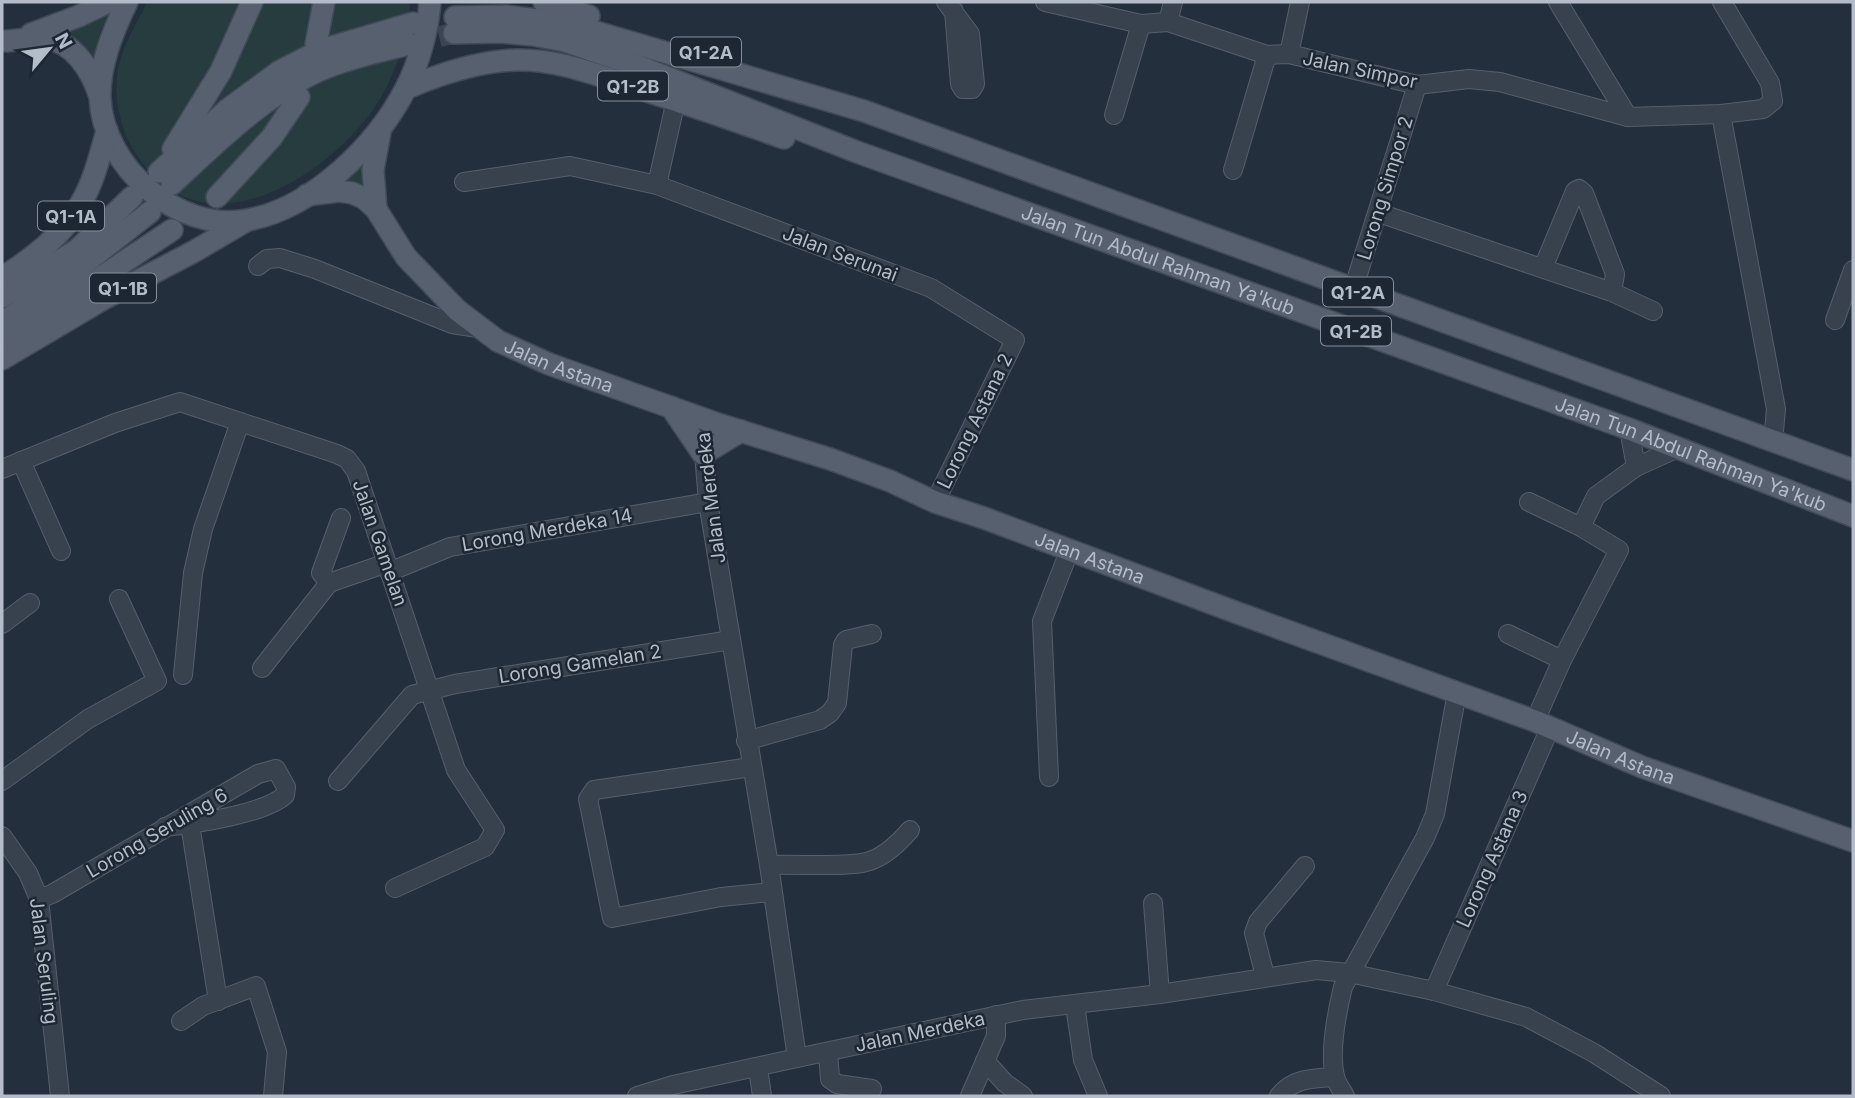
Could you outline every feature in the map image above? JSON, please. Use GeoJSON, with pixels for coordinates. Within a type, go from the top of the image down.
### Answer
{"type":"FeatureCollection","features":[{"type":"Feature","properties":{"kind":"main road"},"geometry":{"type":"LineString","coordinates":[[4,42],[79,16],[108,2]]}},
{"type":"Feature","properties":{"kind":"main road"},"geometry":{"type":"LineString","coordinates":[[100,98],[106,57],[127,2]]}},
{"type":"Feature","properties":{"kind":"main road"},"geometry":{"type":"LineString","coordinates":[[165,178],[222,71],[252,2]]}},
{"type":"Feature","properties":{"kind":"main road"},"geometry":{"type":"LineString","coordinates":[[316,44],[324,2]]}},
{"type":"Feature","properties":{"kind":"main road"},"geometry":{"type":"LineString","coordinates":[[4,42],[46,38],[59,42],[89,69],[100,98],[107,131],[126,165],[142,184],[159,198],[178,209],[206,219],[246,221],[277,211],[307,195],[348,165],[407,88],[425,35],[430,2]]}},
{"type":"Feature","properties":{"kind":"main road","name":"Q1-2A"},"geometry":{"type":"LineString","coordinates":[[544,2],[831,90],[864,111]]}},
{"type":"Feature","properties":{"kind":"main road","name":"Jalan Tun Abdul Rahman Ya'kub"},"geometry":{"type":"LineString","coordinates":[[1853,470],[864,111],[569,24],[506,16],[455,25],[565,41],[638,66],[857,152],[1629,429],[1853,516]]}},
{"type":"Feature","properties":{"kind":"main road"},"geometry":{"type":"LineString","coordinates":[[165,178],[227,110],[280,71],[321,50],[413,23]]}},
{"type":"Feature","properties":{"kind":"main road"},"geometry":{"type":"LineString","coordinates":[[165,178],[275,96],[316,72],[408,44]]}},
{"type":"Feature","properties":{"kind":"main road","name":"Q1-2B"},"geometry":{"type":"LineString","coordinates":[[407,88],[436,76],[489,63],[516,60],[558,63],[676,100],[825,152],[857,152]]}},
{"type":"Feature","properties":{"kind":"main road"},"geometry":{"type":"LineString","coordinates":[[217,197],[272,137],[299,97]]}},
{"type":"Feature","properties":{"kind":"main road"},"geometry":{"type":"LineString","coordinates":[[376,209],[373,170],[381,125]]}},
{"type":"Feature","properties":{"kind":"main road","name":"Q1-1A"},"geometry":{"type":"LineString","coordinates":[[2,278],[30,260],[80,205],[107,131]]}},
{"type":"Feature","properties":{"kind":"main road"},"geometry":{"type":"LineString","coordinates":[[307,195],[327,192],[352,193],[364,198],[376,209]]}},
{"type":"Feature","properties":{"kind":"main road"},"geometry":{"type":"LineString","coordinates":[[2,297],[77,250],[132,197]]}},
{"type":"Feature","properties":{"kind":"main road","name":"Jalan Astana"},"geometry":{"type":"LineString","coordinates":[[376,209],[406,257],[478,328],[498,341],[549,364],[701,418],[830,459],[890,481],[935,502],[1070,549],[1543,724],[1642,767],[1853,841]]}},
{"type":"Feature","properties":{"kind":"main road"},"geometry":{"type":"LineString","coordinates":[[2,323],[66,278],[150,212]]}},
{"type":"Feature","properties":{"kind":"main road","name":"Q1-1B"},"geometry":{"type":"LineString","coordinates":[[2,359],[105,298],[246,221]]}},
{"type":"Feature","properties":{"kind":"main road"},"geometry":{"type":"LineString","coordinates":[[2,343],[172,230]]}},
{"type":"Feature","properties":{"kind":"main road"},"geometry":{"type":"LineString","coordinates":[[671,407],[703,454],[741,431]]}},
{"type":"Feature","properties":{"kind":"street","name":"Jalan Simpor"},"geometry":{"type":"LineString","coordinates":[[1049,2],[1141,24],[1168,22],[1267,55],[1289,54],[1417,85],[1469,79],[1500,82],[1628,117],[1721,114],[1770,106],[1773,101],[1770,83],[1722,2]]}},
{"type":"Feature","properties":{"kind":"street"},"geometry":{"type":"LineString","coordinates":[[1168,22],[1173,2]]}},
{"type":"Feature","properties":{"kind":"street"},"geometry":{"type":"LineString","coordinates":[[1289,54],[1300,2]]}},
{"type":"Feature","properties":{"kind":"street"},"geometry":{"type":"LineString","coordinates":[[1558,2],[1628,117]]}},
{"type":"Feature","properties":{"kind":"street"},"geometry":{"type":"LineString","coordinates":[[1114,115],[1141,24]]}},
{"type":"Feature","properties":{"kind":"street"},"geometry":{"type":"LineString","coordinates":[[1233,170],[1267,55]]}},
{"type":"Feature","properties":{"kind":"street","name":"Lorong Simpor 2"},"geometry":{"type":"LineString","coordinates":[[1353,290],[1417,85]]}},
{"type":"Feature","properties":{"kind":"street"},"geometry":{"type":"LineString","coordinates":[[657,185],[676,100]]}},
{"type":"Feature","properties":{"kind":"street"},"geometry":{"type":"LineString","coordinates":[[1721,114],[1776,409],[1773,442]]}},
{"type":"Feature","properties":{"kind":"street","name":"Jalan Serunai"},"geometry":{"type":"LineString","coordinates":[[464,182],[570,166],[657,185],[931,288],[1015,340]]}},
{"type":"Feature","properties":{"kind":"street"},"geometry":{"type":"LineString","coordinates":[[1543,268],[1575,191],[1579,189],[1584,193],[1615,274],[1612,292]]}},
{"type":"Feature","properties":{"kind":"street"},"geometry":{"type":"LineString","coordinates":[[1379,213],[1612,292],[1653,311]]}},
{"type":"Feature","properties":{"kind":"street"},"geometry":{"type":"LineString","coordinates":[[258,266],[267,259],[280,258],[452,324],[478,328]]}},
{"type":"Feature","properties":{"kind":"street"},"geometry":{"type":"LineString","coordinates":[[1835,320],[1853,270]]}},
{"type":"Feature","properties":{"kind":"street","name":"Lorong Astana 2"},"geometry":{"type":"LineString","coordinates":[[935,502],[1015,340]]}},
{"type":"Feature","properties":{"kind":"street","name":"Jalan Gamelan"},"geometry":{"type":"LineString","coordinates":[[2,469],[115,423],[180,402],[347,459],[356,471],[456,770],[495,830],[485,847],[395,888]]}},
{"type":"Feature","properties":{"kind":"street","name":"Jalan Merdeka"},"geometry":{"type":"LineString","coordinates":[[701,418],[708,502],[769,865],[797,1058],[996,1015],[1316,970],[1349,973],[1434,991],[1526,1017],[1594,1053],[1661,1096]]}},
{"type":"Feature","properties":{"kind":"street"},"geometry":{"type":"LineString","coordinates":[[183,675],[193,573],[203,529],[240,422]]}},
{"type":"Feature","properties":{"kind":"street"},"geometry":{"type":"LineString","coordinates":[[1629,429],[1636,467]]}},
{"type":"Feature","properties":{"kind":"street"},"geometry":{"type":"LineString","coordinates":[[1529,502],[1581,527],[1596,496],[1636,467],[1678,448]]}},
{"type":"Feature","properties":{"kind":"street"},"geometry":{"type":"LineString","coordinates":[[21,461],[61,551]]}},
{"type":"Feature","properties":{"kind":"street","name":"Lorong Merdeka 14"},"geometry":{"type":"LineString","coordinates":[[329,583],[450,547],[708,502]]}},
{"type":"Feature","properties":{"kind":"street"},"geometry":{"type":"LineString","coordinates":[[262,668],[329,583],[321,573],[341,518]]}},
{"type":"Feature","properties":{"kind":"street","name":"Lorong Astana 3"},"geometry":{"type":"LineString","coordinates":[[1434,991],[1543,724],[1562,660],[1619,550],[1581,527]]}},
{"type":"Feature","properties":{"kind":"street"},"geometry":{"type":"LineString","coordinates":[[1049,777],[1042,621],[1070,549]]}},
{"type":"Feature","properties":{"kind":"street"},"geometry":{"type":"LineString","coordinates":[[2,781],[88,719],[157,681],[120,599]]}},
{"type":"Feature","properties":{"kind":"street"},"geometry":{"type":"LineString","coordinates":[[2,624],[30,603]]}},
{"type":"Feature","properties":{"kind":"street"},"geometry":{"type":"LineString","coordinates":[[747,741],[820,720],[830,713],[837,703],[843,645],[846,640],[872,634]]}},
{"type":"Feature","properties":{"kind":"street"},"geometry":{"type":"LineString","coordinates":[[1508,634],[1562,660]]}},
{"type":"Feature","properties":{"kind":"street","name":"Lorong Gamelan 2"},"geometry":{"type":"LineString","coordinates":[[338,781],[412,695],[455,684],[731,640]]}},
{"type":"Feature","properties":{"kind":"street"},"geometry":{"type":"LineString","coordinates":[[1345,1096],[1335,1077],[1337,1012],[1349,973],[1403,878],[1435,814],[1457,692]]}},
{"type":"Feature","properties":{"kind":"street"},"geometry":{"type":"LineString","coordinates":[[751,766],[594,790],[589,799],[612,918],[721,897],[772,892]]}},
{"type":"Feature","properties":{"kind":"street","name":"Lorong Seruling 6"},"geometry":{"type":"LineString","coordinates":[[39,899],[52,894],[258,774],[276,769],[286,787],[285,795],[280,800],[266,807],[190,824]]}},
{"type":"Feature","properties":{"kind":"street"},"geometry":{"type":"LineString","coordinates":[[165,827],[190,824],[218,1001]]}},
{"type":"Feature","properties":{"kind":"street"},"geometry":{"type":"LineString","coordinates":[[769,865],[862,863],[888,850],[911,830]]}},
{"type":"Feature","properties":{"kind":"street","name":"Jalan Seruling"},"geometry":{"type":"LineString","coordinates":[[2,836],[27,873],[39,899],[60,1096]]}},
{"type":"Feature","properties":{"kind":"street"},"geometry":{"type":"LineString","coordinates":[[1265,976],[1254,933],[1258,922],[1305,866]]}},
{"type":"Feature","properties":{"kind":"street"},"geometry":{"type":"LineString","coordinates":[[1153,903],[1160,994]]}},
{"type":"Feature","properties":{"kind":"street"},"geometry":{"type":"LineString","coordinates":[[181,1021],[203,1006],[256,986],[277,1052],[273,1096]]}},
{"type":"Feature","properties":{"kind":"street"},"geometry":{"type":"LineString","coordinates":[[1075,1004],[1083,1060],[1098,1096]]}},
{"type":"Feature","properties":{"kind":"street"},"geometry":{"type":"LineString","coordinates":[[970,1096],[996,1036],[996,1015]]}},
{"type":"Feature","properties":{"kind":"street"},"geometry":{"type":"LineString","coordinates":[[828,1052],[830,1079],[837,1090],[872,1089]]}},
{"type":"Feature","properties":{"kind":"street"},"geometry":{"type":"LineString","coordinates":[[637,1096],[673,1091],[797,1058]]}},
{"type":"Feature","properties":{"kind":"street"},"geometry":{"type":"LineString","coordinates":[[985,1061],[1005,1083],[1023,1096]]}},
{"type":"Feature","properties":{"kind":"street"},"geometry":{"type":"LineString","coordinates":[[758,1068],[762,1096]]}},
{"type":"Feature","properties":{"kind":"street"},"geometry":{"type":"LineString","coordinates":[[1279,1096],[1286,1088],[1308,1078],[1335,1077]]}},
{"type":"Feature","properties":{"kind":"green space"},"geometry":{"type":"Polygon","coordinates":[[[147,2],[410,2],[403,43],[394,70],[375,107],[353,134],[326,159],[295,180],[262,196],[228,203],[195,201],[165,186],[138,157],[128,138],[118,107],[117,76],[125,47],[147,2]]]}},
{"type":"Feature","properties":{"kind":"green space"},"geometry":{"type":"Polygon","coordinates":[[[110,11],[100,32],[93,64],[59,34],[90,23],[110,11]]]}},
{"type":"Feature","properties":{"kind":"green space"},"geometry":{"type":"Polygon","coordinates":[[[366,160],[367,194],[340,186],[366,160]]]}},
{"type":"Feature","properties":{"kind":"tunnel"},"geometry":{"type":"LineString","coordinates":[[409,44],[454,33]]}}]}
